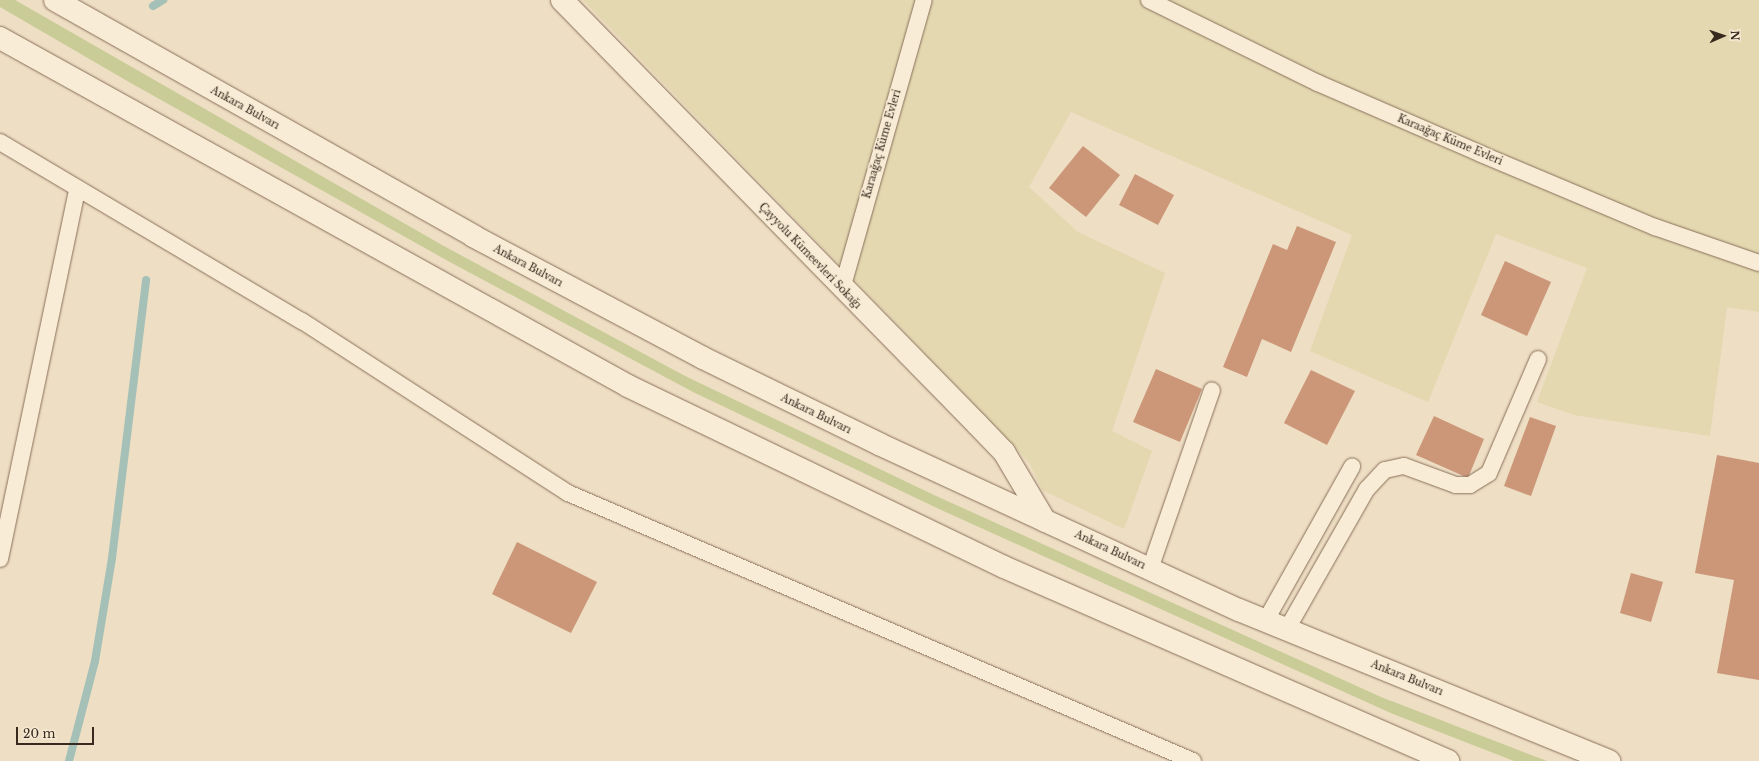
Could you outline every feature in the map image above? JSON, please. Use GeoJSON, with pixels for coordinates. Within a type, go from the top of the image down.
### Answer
{"type":"FeatureCollection","features":[{"type":"Feature","properties":{"kind":"main road","name":"Ankara Bulvarı"},"geometry":{"type":"LineString","coordinates":[[55,0],[473,236],[703,358],[1045,521],[1150,569],[1287,629],[1610,761]]}},
{"type":"Feature","properties":{"kind":"main road","name":"Çayyolu Kümeevleri Sokağı"},"geometry":{"type":"LineString","coordinates":[[562,0],[842,289],[1004,452],[1045,521]]}},
{"type":"Feature","properties":{"kind":"main road"},"geometry":{"type":"LineString","coordinates":[[0,38],[628,386],[1012,570],[1448,761]]}},
{"type":"Feature","properties":{"kind":"lane","name":"Karaağaç Küme Evleri"},"geometry":{"type":"LineString","coordinates":[[842,289],[924,0]]}},
{"type":"Feature","properties":{"kind":"lane","name":"Karaağaç Küme Evleri"},"geometry":{"type":"LineString","coordinates":[[1149,0],[1318,83],[1446,139],[1655,227],[1759,263]]}},
{"type":"Feature","properties":{"kind":"lane"},"geometry":{"type":"LineString","coordinates":[[0,142],[77,190],[302,321],[568,493],[1193,761]]}},
{"type":"Feature","properties":{"kind":"lane"},"geometry":{"type":"LineString","coordinates":[[0,559],[77,190]]}},
{"type":"Feature","properties":{"kind":"lane"},"geometry":{"type":"LineString","coordinates":[[1287,629],[1367,489],[1385,470],[1404,466],[1456,485],[1470,485],[1489,473],[1538,359]]}},
{"type":"Feature","properties":{"kind":"lane"},"geometry":{"type":"LineString","coordinates":[[1150,569],[1212,390]]}},
{"type":"Feature","properties":{"kind":"lane"},"geometry":{"type":"LineString","coordinates":[[1266,620],[1352,467]]}},
{"type":"Feature","properties":{"kind":"shaded area"},"geometry":{"type":"Polygon","coordinates":[[[583,0],[1759,0],[1759,312],[1727,307],[1710,436],[1574,415],[1537,402],[1587,268],[1496,234],[1428,402],[1310,351],[1352,235],[1071,112],[1029,187],[1078,232],[1165,273],[1112,431],[1152,451],[1124,529],[1042,490],[1030,464],[1006,437],[583,0]]]}},
{"type":"Feature","properties":{"kind":"green space"},"geometry":{"type":"Polygon","coordinates":[[[0,0],[15,0],[442,245],[685,376],[934,495],[1381,697],[1547,761],[1514,761],[1393,714],[939,509],[693,392],[448,261],[129,82],[0,7],[0,0]]]}},
{"type":"Feature","properties":{"kind":"building"},"geometry":{"type":"Polygon","coordinates":[[[1083,146],[1120,175],[1086,217],[1049,188],[1083,146]]]}},
{"type":"Feature","properties":{"kind":"building"},"geometry":{"type":"Polygon","coordinates":[[[1135,174],[1174,195],[1158,225],[1119,205],[1135,174]]]}},
{"type":"Feature","properties":{"kind":"building"},"geometry":{"type":"Polygon","coordinates":[[[1297,226],[1336,242],[1291,352],[1262,339],[1247,377],[1223,367],[1273,244],[1287,250],[1297,226]]]}},
{"type":"Feature","properties":{"kind":"building"},"geometry":{"type":"Polygon","coordinates":[[[1505,261],[1551,282],[1527,336],[1481,315],[1505,261]]]}},
{"type":"Feature","properties":{"kind":"building"},"geometry":{"type":"Polygon","coordinates":[[[1156,369],[1202,389],[1180,442],[1133,422],[1156,369]]]}},
{"type":"Feature","properties":{"kind":"building"},"geometry":{"type":"Polygon","coordinates":[[[1311,370],[1355,391],[1327,445],[1284,423],[1311,370]]]}},
{"type":"Feature","properties":{"kind":"building"},"geometry":{"type":"Polygon","coordinates":[[[1434,416],[1484,439],[1468,478],[1416,455],[1434,416]]]}},
{"type":"Feature","properties":{"kind":"building"},"geometry":{"type":"Polygon","coordinates":[[[1530,417],[1556,426],[1531,496],[1504,486],[1530,417]]]}},
{"type":"Feature","properties":{"kind":"building"},"geometry":{"type":"Polygon","coordinates":[[[1717,455],[1759,463],[1759,680],[1717,673],[1734,580],[1695,573],[1717,455]]]}},
{"type":"Feature","properties":{"kind":"building"},"geometry":{"type":"Polygon","coordinates":[[[517,542],[597,582],[571,633],[492,594],[517,542]]]}},
{"type":"Feature","properties":{"kind":"building"},"geometry":{"type":"Polygon","coordinates":[[[1631,573],[1663,582],[1651,622],[1620,613],[1631,573]]]}},
{"type":"Feature","properties":{"kind":"waterway"},"geometry":{"type":"LineString","coordinates":[[153,6],[163,0]]}},
{"type":"Feature","properties":{"kind":"waterway"},"geometry":{"type":"LineString","coordinates":[[69,761],[95,661],[112,558],[146,280]]}}]}
